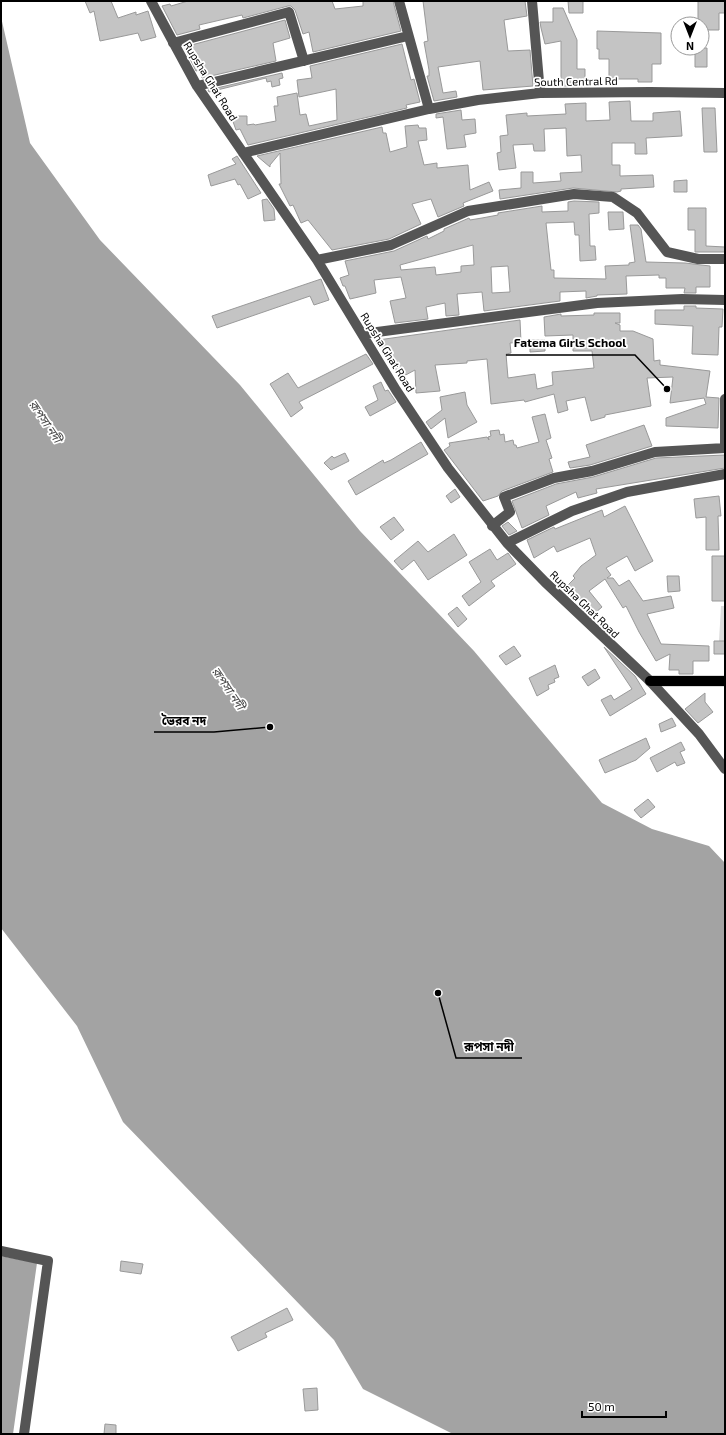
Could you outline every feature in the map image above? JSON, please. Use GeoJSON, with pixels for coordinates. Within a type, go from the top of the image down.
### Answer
{"type":"FeatureCollection","features":[{"type":"Feature","properties":{"kind":"main road"},"geometry":{"type":"LineString","coordinates":[[650,681],[725,681]]}},
{"type":"Feature","properties":{"kind":"street","name":"Rupsha Ghat Road"},"geometry":{"type":"LineString","coordinates":[[151,1],[197,86],[317,260],[396,390],[448,468],[492,526],[507,543],[545,582],[650,681],[699,734],[725,769]]}},
{"type":"Feature","properties":{"kind":"street"},"geometry":{"type":"LineString","coordinates":[[399,1],[429,109]]}},
{"type":"Feature","properties":{"kind":"street"},"geometry":{"type":"LineString","coordinates":[[532,1],[540,93]]}},
{"type":"Feature","properties":{"kind":"street"},"geometry":{"type":"LineString","coordinates":[[173,43],[289,12],[304,61]]}},
{"type":"Feature","properties":{"kind":"street"},"geometry":{"type":"LineString","coordinates":[[197,86],[408,36]]}},
{"type":"Feature","properties":{"kind":"street","name":"South Central Rd"},"geometry":{"type":"LineString","coordinates":[[243,153],[429,109],[478,100],[540,93],[725,93]]}},
{"type":"Feature","properties":{"kind":"street"},"geometry":{"type":"LineString","coordinates":[[317,260],[391,245],[468,211],[574,194],[613,197],[638,213],[667,252],[698,259],[725,259]]}},
{"type":"Feature","properties":{"kind":"street"},"geometry":{"type":"LineString","coordinates":[[362,334],[597,303],[682,299],[725,300]]}},
{"type":"Feature","properties":{"kind":"street"},"geometry":{"type":"LineString","coordinates":[[492,526],[510,512],[504,497],[554,478],[592,471],[655,452],[725,446],[725,399]]}},
{"type":"Feature","properties":{"kind":"street"},"geometry":{"type":"LineString","coordinates":[[507,543],[572,511],[627,492],[725,474]]}},
{"type":"Feature","properties":{"kind":"street"},"geometry":{"type":"LineString","coordinates":[[1,1251],[48,1261],[24,1434]]}},
{"type":"Feature","properties":{"kind":"shaded area"},"geometry":{"type":"Polygon","coordinates":[[[721,606],[725,606],[725,641],[719,641],[721,606]]]}},
{"type":"Feature","properties":{"kind":"water"},"geometry":{"type":"Polygon","coordinates":[[[1,17],[30,143],[100,240],[240,385],[360,531],[474,651],[602,803],[652,829],[709,846],[725,863],[725,1434],[453,1434],[363,1389],[334,1340],[123,1122],[77,1026],[1,928],[1,17]]]}},
{"type":"Feature","properties":{"kind":"water"},"geometry":{"type":"Polygon","coordinates":[[[1,1256],[37,1263],[13,1434],[1,1434],[1,1256]]]}},
{"type":"Feature","properties":{"kind":"building"},"geometry":{"type":"Polygon","coordinates":[[[85,1],[111,1],[118,18],[136,12],[136,15],[148,11],[156,37],[141,41],[138,33],[100,41],[94,11],[90,13],[85,1]]]}},
{"type":"Feature","properties":{"kind":"building"},"geometry":{"type":"Polygon","coordinates":[[[188,1],[332,1],[335,9],[363,6],[363,1],[393,1],[401,31],[313,52],[309,32],[303,34],[295,10],[291,6],[288,6],[243,18],[242,15],[199,25],[200,29],[177,35],[162,6],[170,4],[171,6],[188,1]]]}},
{"type":"Feature","properties":{"kind":"building"},"geometry":{"type":"Polygon","coordinates":[[[423,1],[525,1],[527,16],[504,20],[508,51],[530,50],[533,86],[483,90],[480,61],[438,67],[443,93],[456,91],[457,97],[434,101],[427,76],[429,76],[429,70],[424,42],[428,41],[423,1]]]}},
{"type":"Feature","properties":{"kind":"building"},"geometry":{"type":"Polygon","coordinates":[[[568,1],[583,1],[583,13],[569,13],[568,1]]]}},
{"type":"Feature","properties":{"kind":"building"},"geometry":{"type":"Polygon","coordinates":[[[698,1],[725,1],[725,13],[719,13],[719,30],[710,30],[710,16],[698,16],[698,1]]]}},
{"type":"Feature","properties":{"kind":"building"},"geometry":{"type":"Polygon","coordinates":[[[553,8],[563,8],[577,40],[577,69],[585,69],[585,86],[561,86],[561,41],[545,44],[540,22],[553,22],[553,8]]]}},
{"type":"Feature","properties":{"kind":"building"},"geometry":{"type":"Polygon","coordinates":[[[285,20],[290,38],[273,43],[276,61],[202,78],[200,70],[196,71],[184,47],[285,20]]]}},
{"type":"Feature","properties":{"kind":"building"},"geometry":{"type":"Polygon","coordinates":[[[597,31],[661,33],[661,64],[652,64],[652,82],[638,82],[638,79],[609,79],[609,59],[599,59],[599,49],[597,49],[597,31]]]}},
{"type":"Feature","properties":{"kind":"building"},"geometry":{"type":"Polygon","coordinates":[[[402,44],[411,80],[414,79],[420,102],[406,105],[407,108],[248,145],[240,129],[236,130],[231,116],[247,116],[247,125],[276,121],[274,106],[278,106],[277,97],[297,93],[300,115],[306,114],[309,126],[337,120],[336,89],[299,97],[297,80],[312,78],[310,66],[402,44]]]}},
{"type":"Feature","properties":{"kind":"building"},"geometry":{"type":"Polygon","coordinates":[[[695,56],[707,56],[707,67],[695,67],[695,56]]]}},
{"type":"Feature","properties":{"kind":"building"},"geometry":{"type":"Polygon","coordinates":[[[282,73],[283,78],[279,79],[280,85],[272,87],[271,81],[267,82],[266,78],[209,92],[208,90],[282,73]]]}},
{"type":"Feature","properties":{"kind":"building"},"geometry":{"type":"Polygon","coordinates":[[[630,101],[631,121],[653,121],[653,113],[680,111],[682,136],[646,138],[647,154],[635,154],[635,143],[612,143],[612,165],[620,165],[620,176],[653,175],[654,187],[621,189],[621,191],[617,192],[573,188],[500,199],[499,190],[521,188],[521,172],[533,172],[533,183],[561,181],[560,173],[582,172],[581,155],[567,156],[566,128],[544,129],[545,151],[534,151],[533,144],[513,145],[516,168],[499,170],[497,153],[501,152],[500,136],[508,135],[506,115],[527,113],[527,116],[566,114],[565,104],[586,103],[586,121],[610,120],[609,102],[630,101]]]}},
{"type":"Feature","properties":{"kind":"building"},"geometry":{"type":"Polygon","coordinates":[[[702,108],[715,108],[717,152],[704,152],[702,108]]]}},
{"type":"Feature","properties":{"kind":"building"},"geometry":{"type":"Polygon","coordinates":[[[461,110],[462,120],[475,119],[476,133],[464,135],[466,147],[447,149],[443,117],[436,118],[436,114],[461,110]]]}},
{"type":"Feature","properties":{"kind":"building"},"geometry":{"type":"Polygon","coordinates":[[[418,125],[419,128],[426,128],[427,140],[418,141],[424,165],[437,163],[437,168],[468,165],[470,190],[489,182],[493,191],[463,203],[464,206],[438,217],[431,199],[412,204],[421,224],[389,239],[332,250],[308,220],[301,223],[293,205],[290,206],[279,184],[281,184],[280,153],[270,167],[257,156],[382,127],[383,133],[386,133],[390,152],[407,147],[405,126],[418,125]]]}},
{"type":"Feature","properties":{"kind":"building"},"geometry":{"type":"Polygon","coordinates":[[[237,156],[261,193],[248,199],[240,184],[238,185],[235,179],[211,186],[208,175],[236,164],[232,159],[237,156]]]}},
{"type":"Feature","properties":{"kind":"building"},"geometry":{"type":"Polygon","coordinates":[[[687,180],[687,192],[674,192],[674,181],[687,180]]]}},
{"type":"Feature","properties":{"kind":"building"},"geometry":{"type":"Polygon","coordinates":[[[267,199],[274,209],[275,220],[264,221],[262,200],[267,199]]]}},
{"type":"Feature","properties":{"kind":"building"},"geometry":{"type":"Polygon","coordinates":[[[568,202],[599,202],[599,213],[589,214],[590,246],[595,246],[596,260],[580,261],[579,235],[575,235],[574,222],[546,223],[551,270],[554,270],[554,278],[606,279],[605,266],[629,265],[629,263],[635,262],[630,225],[638,225],[641,229],[646,262],[685,263],[710,266],[710,287],[696,287],[696,293],[684,293],[685,288],[666,288],[666,278],[659,278],[659,275],[626,276],[627,294],[597,295],[586,298],[586,291],[560,292],[560,301],[484,311],[482,292],[457,294],[459,315],[446,316],[445,303],[426,307],[428,319],[395,323],[390,301],[406,298],[401,277],[374,280],[376,293],[350,299],[340,278],[349,275],[345,261],[394,251],[427,236],[428,239],[444,231],[444,229],[469,218],[470,220],[498,215],[498,213],[542,206],[542,212],[568,211],[568,202]],[[473,245],[400,265],[401,270],[435,267],[436,275],[461,272],[461,266],[474,265],[473,245]],[[508,266],[491,267],[492,293],[510,292],[508,266]]]}},
{"type":"Feature","properties":{"kind":"building"},"geometry":{"type":"Polygon","coordinates":[[[688,208],[706,208],[706,246],[725,247],[725,252],[695,252],[695,230],[688,230],[688,208]]]}},
{"type":"Feature","properties":{"kind":"building"},"geometry":{"type":"Polygon","coordinates":[[[608,212],[623,212],[624,229],[609,230],[608,212]]]}},
{"type":"Feature","properties":{"kind":"building"},"geometry":{"type":"Polygon","coordinates":[[[321,279],[329,300],[314,305],[310,296],[217,328],[212,316],[321,279]]]}},
{"type":"Feature","properties":{"kind":"building"},"geometry":{"type":"Polygon","coordinates":[[[684,306],[723,309],[722,327],[719,327],[718,355],[692,354],[693,326],[655,324],[655,310],[684,310],[684,306]]]}},
{"type":"Feature","properties":{"kind":"building"},"geometry":{"type":"Polygon","coordinates":[[[594,313],[620,313],[620,323],[615,323],[620,325],[620,331],[633,331],[653,339],[654,361],[660,360],[660,365],[710,371],[706,397],[719,398],[718,428],[666,426],[666,418],[706,404],[704,398],[670,403],[673,377],[647,378],[651,406],[605,415],[605,417],[591,421],[585,397],[566,401],[568,410],[558,413],[554,394],[525,402],[524,400],[491,404],[487,359],[467,361],[467,363],[435,365],[440,391],[416,393],[415,370],[400,378],[378,340],[520,320],[521,342],[510,343],[511,353],[506,354],[508,378],[535,374],[537,389],[553,385],[552,372],[594,368],[592,351],[573,351],[573,335],[545,336],[544,317],[561,314],[561,316],[594,315],[594,313]]]}},
{"type":"Feature","properties":{"kind":"building"},"geometry":{"type":"Polygon","coordinates":[[[530,340],[545,340],[545,351],[530,352],[530,340]]]}},
{"type":"Feature","properties":{"kind":"building"},"geometry":{"type":"Polygon","coordinates":[[[366,354],[373,364],[299,402],[303,408],[291,417],[270,384],[288,373],[298,388],[366,354]]]}},
{"type":"Feature","properties":{"kind":"building"},"geometry":{"type":"Polygon","coordinates":[[[381,382],[385,391],[388,390],[396,402],[370,416],[365,407],[378,400],[373,386],[381,382]]]}},
{"type":"Feature","properties":{"kind":"building"},"geometry":{"type":"Polygon","coordinates":[[[465,392],[467,405],[477,422],[448,438],[445,418],[431,429],[426,422],[442,410],[440,397],[465,392]]]}},
{"type":"Feature","properties":{"kind":"building"},"geometry":{"type":"Polygon","coordinates":[[[545,414],[551,438],[546,440],[552,458],[549,459],[553,472],[502,491],[498,496],[483,501],[444,450],[450,446],[449,443],[487,437],[489,440],[488,437],[491,436],[490,431],[499,430],[500,435],[504,434],[505,442],[513,440],[514,445],[516,445],[517,448],[539,442],[532,417],[545,414]]]}},
{"type":"Feature","properties":{"kind":"building"},"geometry":{"type":"Polygon","coordinates":[[[644,425],[652,446],[590,465],[570,468],[568,462],[590,457],[586,445],[644,425]]]}},
{"type":"Feature","properties":{"kind":"building"},"geometry":{"type":"Polygon","coordinates":[[[421,442],[428,454],[356,495],[348,481],[383,460],[384,463],[391,460],[421,442]]]}},
{"type":"Feature","properties":{"kind":"building"},"geometry":{"type":"Polygon","coordinates":[[[345,453],[349,461],[331,470],[324,463],[332,456],[334,458],[345,453]]]}},
{"type":"Feature","properties":{"kind":"building"},"geometry":{"type":"Polygon","coordinates":[[[725,455],[725,468],[596,489],[597,493],[578,498],[576,492],[546,506],[549,515],[522,528],[512,501],[556,484],[593,477],[656,458],[725,455]]]}},
{"type":"Feature","properties":{"kind":"building"},"geometry":{"type":"Polygon","coordinates":[[[455,489],[460,497],[451,503],[446,496],[455,489]]]}},
{"type":"Feature","properties":{"kind":"building"},"geometry":{"type":"Polygon","coordinates":[[[719,496],[721,516],[718,516],[719,550],[706,550],[706,517],[696,518],[694,499],[719,496]]]}},
{"type":"Feature","properties":{"kind":"building"},"geometry":{"type":"Polygon","coordinates":[[[625,506],[653,561],[635,571],[627,556],[606,568],[611,575],[607,578],[613,578],[619,586],[629,580],[643,601],[671,596],[674,608],[647,614],[661,644],[709,646],[709,661],[693,661],[693,674],[679,674],[679,670],[669,670],[670,654],[656,661],[626,606],[623,608],[605,579],[589,591],[602,607],[595,613],[583,598],[581,601],[566,587],[575,578],[573,576],[581,566],[596,555],[590,538],[557,552],[554,546],[534,558],[527,540],[554,527],[555,529],[602,510],[604,517],[625,506]]]}},
{"type":"Feature","properties":{"kind":"building"},"geometry":{"type":"Polygon","coordinates":[[[394,517],[404,530],[391,540],[380,527],[394,517]]]}},
{"type":"Feature","properties":{"kind":"building"},"geometry":{"type":"Polygon","coordinates":[[[508,522],[517,531],[509,535],[502,526],[508,522]]]}},
{"type":"Feature","properties":{"kind":"building"},"geometry":{"type":"Polygon","coordinates":[[[454,534],[467,555],[428,580],[414,560],[402,570],[394,561],[418,541],[428,552],[454,534]]]}},
{"type":"Feature","properties":{"kind":"building"},"geometry":{"type":"Polygon","coordinates":[[[490,549],[497,560],[508,553],[516,564],[491,581],[495,586],[469,606],[462,596],[481,582],[469,562],[490,549]]]}},
{"type":"Feature","properties":{"kind":"building"},"geometry":{"type":"Polygon","coordinates":[[[712,556],[725,556],[725,601],[712,601],[712,556]]]}},
{"type":"Feature","properties":{"kind":"building"},"geometry":{"type":"Polygon","coordinates":[[[667,576],[679,576],[680,591],[668,592],[667,576]]]}},
{"type":"Feature","properties":{"kind":"building"},"geometry":{"type":"Polygon","coordinates":[[[457,607],[467,619],[458,627],[448,614],[457,607]]]}},
{"type":"Feature","properties":{"kind":"building"},"geometry":{"type":"Polygon","coordinates":[[[714,641],[725,641],[725,654],[714,654],[714,641]]]}},
{"type":"Feature","properties":{"kind":"building"},"geometry":{"type":"Polygon","coordinates":[[[514,646],[521,656],[506,665],[499,656],[514,646]]]}},
{"type":"Feature","properties":{"kind":"building"},"geometry":{"type":"Polygon","coordinates":[[[604,647],[635,676],[646,694],[610,716],[601,700],[611,695],[614,700],[632,689],[604,647]]]}},
{"type":"Feature","properties":{"kind":"building"},"geometry":{"type":"Polygon","coordinates":[[[555,665],[559,677],[554,679],[555,682],[548,685],[549,689],[537,696],[529,678],[555,665]]]}},
{"type":"Feature","properties":{"kind":"building"},"geometry":{"type":"Polygon","coordinates":[[[595,669],[600,678],[588,686],[582,677],[595,669]]]}},
{"type":"Feature","properties":{"kind":"building"},"geometry":{"type":"Polygon","coordinates":[[[705,693],[705,702],[713,712],[698,723],[685,709],[705,693]]]}},
{"type":"Feature","properties":{"kind":"building"},"geometry":{"type":"Polygon","coordinates":[[[672,718],[676,726],[661,732],[659,724],[672,718]]]}},
{"type":"Feature","properties":{"kind":"building"},"geometry":{"type":"Polygon","coordinates":[[[646,738],[650,748],[636,760],[605,773],[599,760],[646,738]]]}},
{"type":"Feature","properties":{"kind":"building"},"geometry":{"type":"Polygon","coordinates":[[[681,742],[685,750],[680,752],[685,763],[677,766],[675,762],[657,772],[650,758],[681,742]]]}},
{"type":"Feature","properties":{"kind":"building"},"geometry":{"type":"Polygon","coordinates":[[[648,799],[655,807],[641,818],[634,810],[648,799]]]}},
{"type":"Feature","properties":{"kind":"building"},"geometry":{"type":"Polygon","coordinates":[[[121,1261],[143,1264],[141,1274],[120,1271],[121,1261]]]}},
{"type":"Feature","properties":{"kind":"building"},"geometry":{"type":"Polygon","coordinates":[[[287,1308],[293,1320],[265,1333],[267,1337],[238,1351],[231,1337],[287,1308]]]}},
{"type":"Feature","properties":{"kind":"building"},"geometry":{"type":"Polygon","coordinates":[[[317,1388],[318,1410],[305,1411],[303,1389],[317,1388]]]}},
{"type":"Feature","properties":{"kind":"building"},"geometry":{"type":"Polygon","coordinates":[[[105,1424],[116,1425],[116,1434],[104,1434],[105,1424]]]}},
{"type":"Feature","properties":{"kind":"place","name":"Fatema Girls School"},"geometry":{"type":"Point","coordinates":[667,389]}},
{"type":"Feature","properties":{"kind":"place","name":"ভৈরব নদ"},"geometry":{"type":"Point","coordinates":[270,727]}},
{"type":"Feature","properties":{"kind":"place","name":"রূপসা নদী"},"geometry":{"type":"Point","coordinates":[438,993]}}]}
